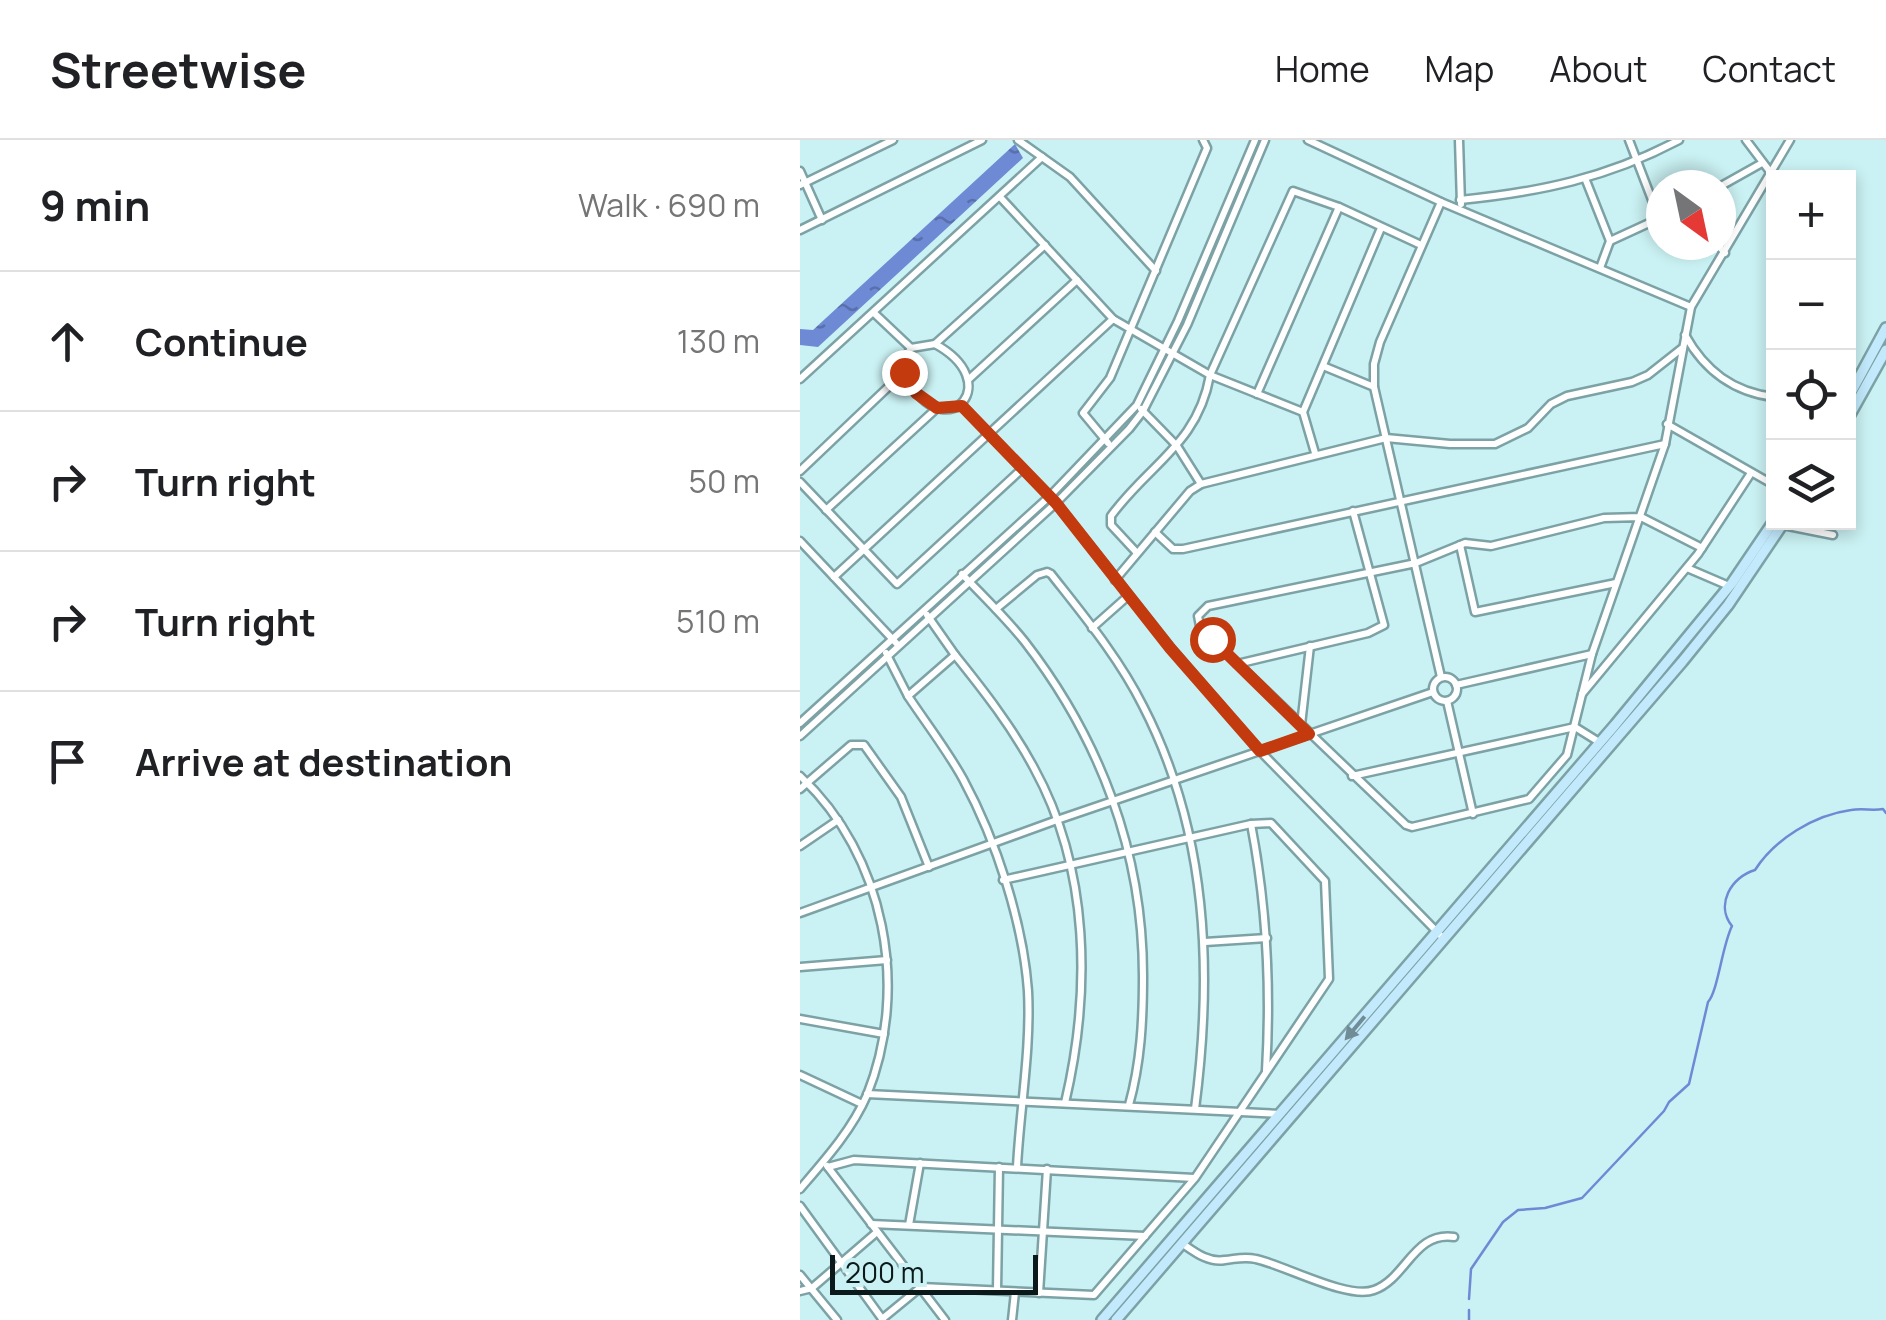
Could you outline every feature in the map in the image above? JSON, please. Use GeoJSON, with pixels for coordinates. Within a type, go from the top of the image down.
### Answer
{"type":"FeatureCollection","features":[{"type":"Feature","properties":{"kind":"main road"},"geometry":{"type":"LineString","coordinates":[[1856,384],[1886,328]]}},
{"type":"Feature","properties":{"kind":"main road"},"geometry":{"type":"LineString","coordinates":[[1856,404],[1886,350]]}},
{"type":"Feature","properties":{"kind":"main road"},"geometry":{"type":"LineString","coordinates":[[1116,1320],[1294,1117],[1774,530]]}},
{"type":"Feature","properties":{"kind":"main road"},"geometry":{"type":"LineString","coordinates":[[1102,1320],[1682,662],[1728,605],[1776,530]]}},
{"type":"Feature","properties":{"kind":"street"},"geometry":{"type":"LineString","coordinates":[[802,184],[893,140]]}},
{"type":"Feature","properties":{"kind":"street"},"geometry":{"type":"LineString","coordinates":[[800,230],[982,140]]}},
{"type":"Feature","properties":{"kind":"street"},"geometry":{"type":"LineString","coordinates":[[1018,140],[1070,177],[1156,272]]}},
{"type":"Feature","properties":{"kind":"street"},"geometry":{"type":"LineString","coordinates":[[1109,444],[1083,413],[1105,388],[1131,330],[1207,148],[1203,140]]}},
{"type":"Feature","properties":{"kind":"street"},"geometry":{"type":"LineString","coordinates":[[1246,174],[1256,140]]}},
{"type":"Feature","properties":{"kind":"street"},"geometry":{"type":"LineString","coordinates":[[801,729],[837,702],[1010,544],[1140,408],[1264,140]]}},
{"type":"Feature","properties":{"kind":"street"},"geometry":{"type":"LineString","coordinates":[[1308,140],[1441,202],[1692,307]]}},
{"type":"Feature","properties":{"kind":"street"},"geometry":{"type":"LineString","coordinates":[[1459,140],[1461,210]]}},
{"type":"Feature","properties":{"kind":"street"},"geometry":{"type":"LineString","coordinates":[[1628,140],[1646,181]]}},
{"type":"Feature","properties":{"kind":"street"},"geometry":{"type":"LineString","coordinates":[[1460,200],[1533,192],[1585,178],[1638,160],[1679,140]]}},
{"type":"Feature","properties":{"kind":"street"},"geometry":{"type":"LineString","coordinates":[[1746,140],[1768,170]]}},
{"type":"Feature","properties":{"kind":"street"},"geometry":{"type":"LineString","coordinates":[[1772,170],[1790,140]]}},
{"type":"Feature","properties":{"kind":"street"},"geometry":{"type":"LineString","coordinates":[[800,379],[1042,156]]}},
{"type":"Feature","properties":{"kind":"street"},"geometry":{"type":"LineString","coordinates":[[1736,178],[1762,163]]}},
{"type":"Feature","properties":{"kind":"street"},"geometry":{"type":"LineString","coordinates":[[800,171],[802,184],[822,220]]}},
{"type":"Feature","properties":{"kind":"street"},"geometry":{"type":"LineString","coordinates":[[1585,178],[1610,241],[1600,268]]}},
{"type":"Feature","properties":{"kind":"street"},"geometry":{"type":"LineString","coordinates":[[1736,232],[1766,180]]}},
{"type":"Feature","properties":{"kind":"street"},"geometry":{"type":"LineString","coordinates":[[1137,553],[1111,525],[1111,516],[1187,436],[1290,194],[1298,191],[1340,207],[1420,245]]}},
{"type":"Feature","properties":{"kind":"street"},"geometry":{"type":"LineString","coordinates":[[1000,197],[1113,319],[1210,375],[1303,412]]}},
{"type":"Feature","properties":{"kind":"street"},"geometry":{"type":"LineString","coordinates":[[1440,677],[1374,387],[1374,364],[1441,202]]}},
{"type":"Feature","properties":{"kind":"street"},"geometry":{"type":"LineString","coordinates":[[1257,394],[1340,207]]}},
{"type":"Feature","properties":{"kind":"street"},"geometry":{"type":"LineString","coordinates":[[1610,241],[1646,224]]}},
{"type":"Feature","properties":{"kind":"street"},"geometry":{"type":"LineString","coordinates":[[1314,454],[1303,412],[1381,228]]}},
{"type":"Feature","properties":{"kind":"street"},"geometry":{"type":"LineString","coordinates":[[911,348],[936,344],[1046,245]]}},
{"type":"Feature","properties":{"kind":"street"},"geometry":{"type":"LineString","coordinates":[[1702,548],[1640,517],[1604,518],[1490,546],[1460,545],[1416,563],[1208,606],[1201,610],[1200,626],[1352,776],[1412,827],[1530,799],[1568,754],[1592,654],[1616,582],[1640,517],[1665,444],[1692,307],[1720,260]]}},
{"type":"Feature","properties":{"kind":"street"},"geometry":{"type":"LineString","coordinates":[[968,380],[1077,280]]}},
{"type":"Feature","properties":{"kind":"street"},"geometry":{"type":"LineString","coordinates":[[874,312],[911,348]]}},
{"type":"Feature","properties":{"kind":"street"},"geometry":{"type":"LineString","coordinates":[[834,577],[1113,319]]}},
{"type":"Feature","properties":{"kind":"street"},"geometry":{"type":"LineString","coordinates":[[1685,335],[1717,376],[1766,396]]}},
{"type":"Feature","properties":{"kind":"street"},"geometry":{"type":"LineString","coordinates":[[936,344],[958,361],[968,380],[969,392],[962,406]]}},
{"type":"Feature","properties":{"kind":"street"},"geometry":{"type":"LineString","coordinates":[[911,348],[904,372],[916,393],[937,408]]}},
{"type":"Feature","properties":{"kind":"street"},"geometry":{"type":"LineString","coordinates":[[1114,580],[1190,491],[1201,484],[1386,438],[1496,444],[1528,428],[1551,404],[1566,396],[1632,382],[1648,375],[1682,348]]}},
{"type":"Feature","properties":{"kind":"street"},"geometry":{"type":"LineString","coordinates":[[1323,366],[1374,387]]}},
{"type":"Feature","properties":{"kind":"street"},"geometry":{"type":"LineString","coordinates":[[800,470],[904,372]]}},
{"type":"Feature","properties":{"kind":"street"},"geometry":{"type":"LineString","coordinates":[[962,406],[1053,500],[1114,580],[1260,751],[1440,936]]}},
{"type":"Feature","properties":{"kind":"street"},"geometry":{"type":"LineString","coordinates":[[826,510],[937,408],[962,406]]}},
{"type":"Feature","properties":{"kind":"street"},"geometry":{"type":"LineString","coordinates":[[1140,408],[1176,446],[1201,484]]}},
{"type":"Feature","properties":{"kind":"street"},"geometry":{"type":"LineString","coordinates":[[1668,424],[1766,481]]}},
{"type":"Feature","properties":{"kind":"street"},"geometry":{"type":"LineString","coordinates":[[1155,532],[1172,549],[1183,549],[1665,444]]}},
{"type":"Feature","properties":{"kind":"street"},"geometry":{"type":"LineString","coordinates":[[802,488],[893,582],[902,581],[1022,469]]}},
{"type":"Feature","properties":{"kind":"street"},"geometry":{"type":"LineString","coordinates":[[1580,696],[1687,568],[1751,474]]}},
{"type":"Feature","properties":{"kind":"street"},"geometry":{"type":"LineString","coordinates":[[801,729],[831,694],[891,637],[1004,536],[1053,500]]}},
{"type":"Feature","properties":{"kind":"street"},"geometry":{"type":"LineString","coordinates":[[1237,664],[1384,626],[1353,510]]}},
{"type":"Feature","properties":{"kind":"street"},"geometry":{"type":"LineString","coordinates":[[1811,530],[1833,535]]}},
{"type":"Feature","properties":{"kind":"street"},"geometry":{"type":"LineString","coordinates":[[1004,536],[1010,544]]}},
{"type":"Feature","properties":{"kind":"street"},"geometry":{"type":"LineString","coordinates":[[800,542],[898,644]]}},
{"type":"Feature","properties":{"kind":"street"},"geometry":{"type":"LineString","coordinates":[[1460,545],[1475,612],[1616,582]]}},
{"type":"Feature","properties":{"kind":"street"},"geometry":{"type":"LineString","coordinates":[[1687,568],[1729,586]]}},
{"type":"Feature","properties":{"kind":"street"},"geometry":{"type":"LineString","coordinates":[[996,610],[1037,575],[1046,572],[1092,628],[1142,704],[1175,782],[1190,838],[1205,942],[1203,1049],[1195,1109]]}},
{"type":"Feature","properties":{"kind":"street"},"geometry":{"type":"LineString","coordinates":[[962,574],[1024,642],[1065,702],[1116,802],[1139,904],[1143,958],[1140,1053],[1128,1105]]}},
{"type":"Feature","properties":{"kind":"street"},"geometry":{"type":"LineString","coordinates":[[1092,628],[1128,596]]}},
{"type":"Feature","properties":{"kind":"street"},"geometry":{"type":"LineString","coordinates":[[922,609],[1019,741],[1041,782],[1071,864],[1082,970],[1076,1056],[1065,1103]]}},
{"type":"Feature","properties":{"kind":"street"},"geometry":{"type":"LineString","coordinates":[[882,646],[908,696],[962,778],[993,844],[1022,946],[1028,1034],[1018,1167]]}},
{"type":"Feature","properties":{"kind":"street"},"geometry":{"type":"LineString","coordinates":[[1300,726],[1310,646]]}},
{"type":"Feature","properties":{"kind":"street"},"geometry":{"type":"LineString","coordinates":[[1456,685],[1592,654]]}},
{"type":"Feature","properties":{"kind":"street"},"geometry":{"type":"LineString","coordinates":[[908,696],[956,655]]}},
{"type":"Feature","properties":{"kind":"street"},"geometry":{"type":"LineString","coordinates":[[1440,677],[1448,677],[1456,685],[1456,693],[1446,701],[1433,692],[1440,677]]}},
{"type":"Feature","properties":{"kind":"street"},"geometry":{"type":"LineString","coordinates":[[800,913],[1057,820],[1433,692]]}},
{"type":"Feature","properties":{"kind":"street"},"geometry":{"type":"LineString","coordinates":[[831,694],[837,702]]}},
{"type":"Feature","properties":{"kind":"street"},"geometry":{"type":"LineString","coordinates":[[1446,701],[1472,814]]}},
{"type":"Feature","properties":{"kind":"street"},"geometry":{"type":"LineString","coordinates":[[1352,776],[1575,727],[1599,742]]}},
{"type":"Feature","properties":{"kind":"street"},"geometry":{"type":"LineString","coordinates":[[800,1188],[826,1165],[867,1094],[884,1034],[887,960],[872,888],[860,856],[838,820],[802,783],[851,744],[864,745],[901,797],[929,867]]}},
{"type":"Feature","properties":{"kind":"street"},"geometry":{"type":"LineString","coordinates":[[800,846],[838,820]]}},
{"type":"Feature","properties":{"kind":"street"},"geometry":{"type":"LineString","coordinates":[[800,1206],[882,1320],[921,1287],[1094,1294],[1195,1178],[1330,979],[1326,887],[1322,874],[1276,827],[1266,822],[1004,880]]}},
{"type":"Feature","properties":{"kind":"street"},"geometry":{"type":"LineString","coordinates":[[1251,824],[1263,884],[1268,938],[1266,1071]]}},
{"type":"Feature","properties":{"kind":"street"},"geometry":{"type":"LineString","coordinates":[[1205,942],[1268,938]]}},
{"type":"Feature","properties":{"kind":"street"},"geometry":{"type":"LineString","coordinates":[[800,966],[887,960]]}},
{"type":"Feature","properties":{"kind":"street"},"geometry":{"type":"LineString","coordinates":[[800,1019],[884,1034]]}},
{"type":"Feature","properties":{"kind":"street"},"geometry":{"type":"LineString","coordinates":[[800,1075],[862,1104]]}},
{"type":"Feature","properties":{"kind":"street"},"geometry":{"type":"LineString","coordinates":[[867,1094],[1240,1110],[1294,1117]]}},
{"type":"Feature","properties":{"kind":"street"},"geometry":{"type":"LineString","coordinates":[[826,1165],[854,1160],[1195,1178]]}},
{"type":"Feature","properties":{"kind":"street"},"geometry":{"type":"LineString","coordinates":[[909,1226],[920,1163]]}},
{"type":"Feature","properties":{"kind":"street"},"geometry":{"type":"LineString","coordinates":[[826,1165],[945,1320]]}},
{"type":"Feature","properties":{"kind":"street"},"geometry":{"type":"LineString","coordinates":[[997,1291],[999,1167]]}},
{"type":"Feature","properties":{"kind":"street"},"geometry":{"type":"LineString","coordinates":[[1039,1293],[1046,1169]]}},
{"type":"Feature","properties":{"kind":"street"},"geometry":{"type":"LineString","coordinates":[[871,1224],[1146,1236]]}},
{"type":"Feature","properties":{"kind":"street"},"geometry":{"type":"LineString","coordinates":[[800,1291],[812,1288],[877,1232]]}},
{"type":"Feature","properties":{"kind":"street"},"geometry":{"type":"LineString","coordinates":[[1183,1244],[1206,1258],[1255,1258],[1366,1292],[1388,1284],[1407,1258],[1436,1237],[1454,1238]]}},
{"type":"Feature","properties":{"kind":"street"},"geometry":{"type":"LineString","coordinates":[[800,1275],[838,1320]]}},
{"type":"Feature","properties":{"kind":"street"},"geometry":{"type":"LineString","coordinates":[[1012,1320],[1015,1292]]}},
{"type":"Feature","properties":{"kind":"water"},"geometry":{"type":"Polygon","coordinates":[[[1015,144],[1023,158],[818,347],[800,345],[800,329],[813,330],[1015,144]]]}},
{"type":"Feature","properties":{"kind":"waterway"},"geometry":{"type":"LineString","coordinates":[[1469,1299],[1471,1269],[1503,1222],[1518,1210],[1545,1208],[1582,1198],[1689,1084],[1708,1002],[1732,926],[1725,901],[1733,885],[1755,870],[1784,839],[1810,823],[1851,810],[1883,809],[1886,813]]}},
{"type":"Feature","properties":{"kind":"waterway"},"geometry":{"type":"LineString","coordinates":[[1469,1310],[1469,1320]]}},
{"type":"Feature","properties":{"kind":"route"},"geometry":{"type":"LineString","coordinates":[[904,372],[916,393],[937,408],[951,410],[962,406],[1056,503],[1114,580],[1260,751],[1309,734],[1212,639]]}}]}
